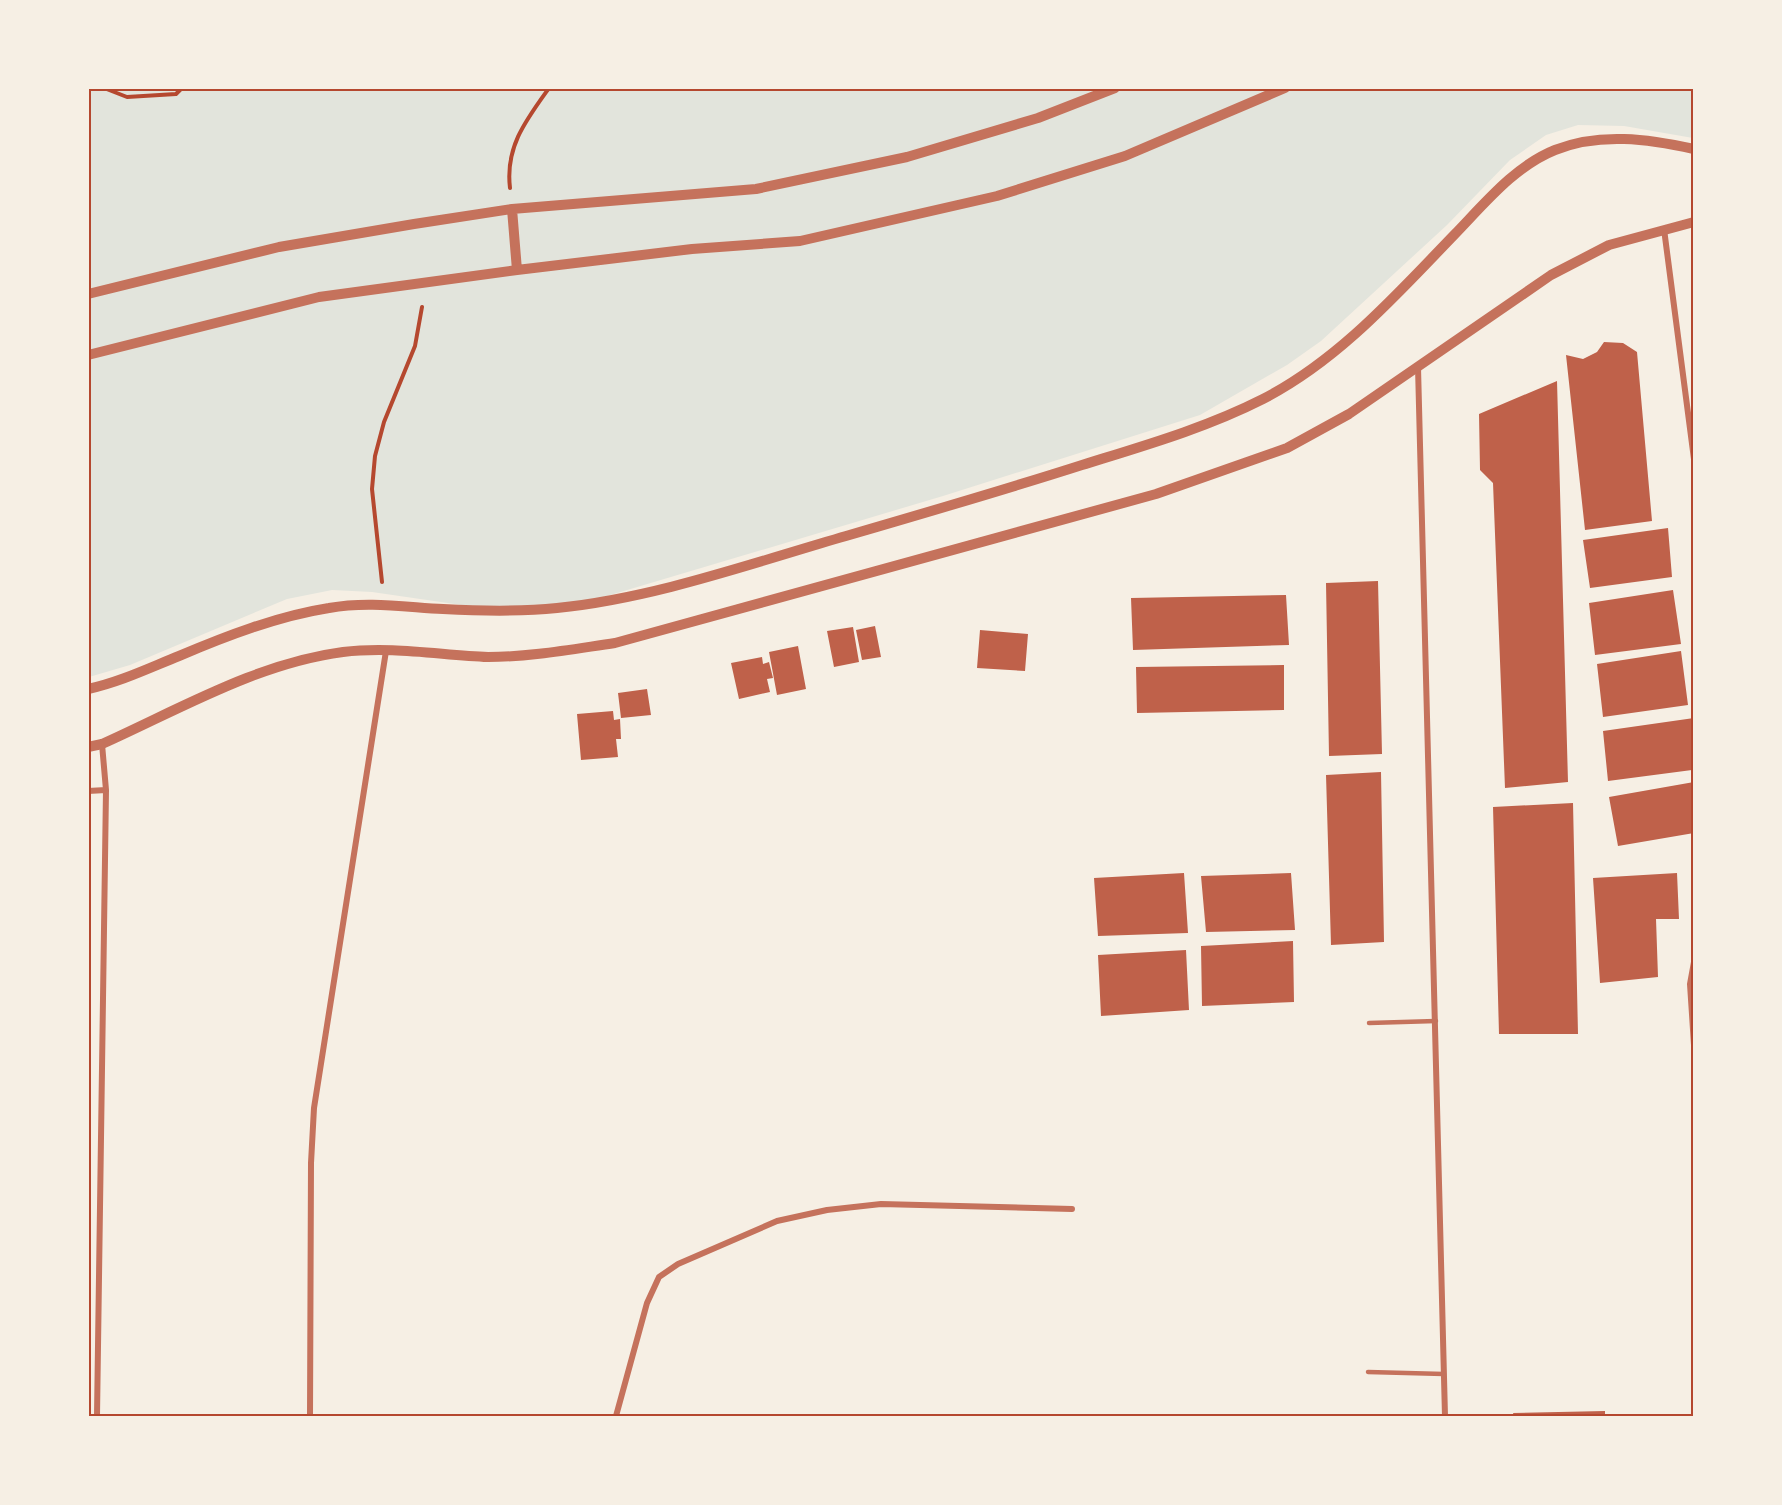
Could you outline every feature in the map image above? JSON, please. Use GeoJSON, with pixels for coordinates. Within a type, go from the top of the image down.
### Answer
{"type":"FeatureCollection","features":[{"type":"Feature","properties":{"kind":"street"},"geometry":{"type":"LineString","coordinates":[[88,294],[279,248],[512,209],[756,189],[907,157],[1038,118],[1115,88]]}},
{"type":"Feature","properties":{"kind":"street"},"geometry":{"type":"LineString","coordinates":[[88,355],[319,297],[692,249],[800,241],[997,196],[1125,156],[1285,88]]}},
{"type":"Feature","properties":{"kind":"street"},"geometry":{"type":"LineString","coordinates":[[88,689],[118,682],[183,654],[278,619],[332,607],[384,604],[442,609],[553,609],[641,593],[947,507],[1155,442],[1262,399],[1324,360],[1388,302],[1523,167],[1554,150],[1586,140],[1635,139],[1694,149]]}},
{"type":"Feature","properties":{"kind":"street"},"geometry":{"type":"LineString","coordinates":[[512,209],[517,270]]}},
{"type":"Feature","properties":{"kind":"street"},"geometry":{"type":"LineString","coordinates":[[88,747],[102,744],[231,685],[289,662],[345,652],[386,651],[490,657],[542,653],[615,643],[1156,494],[1287,448],[1349,414],[1551,275],[1609,245],[1664,228],[1694,222]]}},
{"type":"Feature","properties":{"kind":"street"},"geometry":{"type":"LineString","coordinates":[[1664,228],[1694,459]]}},
{"type":"Feature","properties":{"kind":"street"},"geometry":{"type":"LineString","coordinates":[[1418,366],[1445,1416]]}},
{"type":"Feature","properties":{"kind":"street"},"geometry":{"type":"LineString","coordinates":[[310,1416],[311,1163],[314,1108],[386,651]]}},
{"type":"Feature","properties":{"kind":"street"},"geometry":{"type":"LineString","coordinates":[[97,1416],[106,790],[102,744]]}},
{"type":"Feature","properties":{"kind":"street"},"geometry":{"type":"LineString","coordinates":[[88,791],[106,790]]}},
{"type":"Feature","properties":{"kind":"street"},"geometry":{"type":"LineString","coordinates":[[1694,962],[1690,984],[1694,1045]]}},
{"type":"Feature","properties":{"kind":"street"},"geometry":{"type":"LineString","coordinates":[[616,1416],[647,1303],[659,1277],[678,1264],[777,1221],[827,1210],[881,1204],[1072,1209]]}},
{"type":"Feature","properties":{"kind":"lane"},"geometry":{"type":"LineString","coordinates":[[1369,1023],[1436,1021]]}},
{"type":"Feature","properties":{"kind":"lane"},"geometry":{"type":"LineString","coordinates":[[1368,1372],[1444,1374]]}},
{"type":"Feature","properties":{"kind":"path"},"geometry":{"type":"LineString","coordinates":[[104,88],[127,97],[176,94],[182,88]]}},
{"type":"Feature","properties":{"kind":"path"},"geometry":{"type":"LineString","coordinates":[[512,209],[508,172],[520,128],[549,88]]}},
{"type":"Feature","properties":{"kind":"path"},"geometry":{"type":"LineString","coordinates":[[384,604],[372,489],[375,456],[384,422],[415,346],[426,283]]}},
{"type":"Feature","properties":{"kind":"shaded area"},"geometry":{"type":"Polygon","coordinates":[[[89,89],[1693,89],[1693,138],[1624,126],[1578,125],[1546,135],[1510,160],[1447,225],[1321,341],[1287,365],[1200,415],[943,496],[597,599],[551,607],[489,609],[372,592],[332,590],[287,599],[130,665],[89,677],[89,89]]]}},
{"type":"Feature","properties":{"kind":"building"},"geometry":{"type":"Polygon","coordinates":[[[1604,342],[1623,343],[1637,352],[1652,521],[1585,530],[1566,355],[1583,359],[1597,352],[1604,342]]]}},
{"type":"Feature","properties":{"kind":"building"},"geometry":{"type":"Polygon","coordinates":[[[1557,381],[1568,782],[1505,788],[1493,483],[1480,470],[1479,414],[1557,381]]]}},
{"type":"Feature","properties":{"kind":"building"},"geometry":{"type":"Polygon","coordinates":[[[1668,528],[1672,577],[1590,588],[1583,540],[1668,528]]]}},
{"type":"Feature","properties":{"kind":"building"},"geometry":{"type":"Polygon","coordinates":[[[1378,581],[1382,754],[1329,756],[1326,583],[1378,581]]]}},
{"type":"Feature","properties":{"kind":"building"},"geometry":{"type":"Polygon","coordinates":[[[1673,590],[1681,644],[1595,655],[1589,603],[1673,590]]]}},
{"type":"Feature","properties":{"kind":"building"},"geometry":{"type":"Polygon","coordinates":[[[1286,595],[1289,645],[1133,650],[1131,598],[1286,595]]]}},
{"type":"Feature","properties":{"kind":"building"},"geometry":{"type":"Polygon","coordinates":[[[875,626],[881,657],[862,660],[856,630],[875,626]]]}},
{"type":"Feature","properties":{"kind":"building"},"geometry":{"type":"Polygon","coordinates":[[[853,627],[859,662],[834,667],[827,631],[853,627]]]}},
{"type":"Feature","properties":{"kind":"building"},"geometry":{"type":"Polygon","coordinates":[[[980,630],[1028,634],[1025,671],[977,668],[980,630]]]}},
{"type":"Feature","properties":{"kind":"building"},"geometry":{"type":"Polygon","coordinates":[[[798,646],[806,689],[777,695],[769,652],[798,646]]]}},
{"type":"Feature","properties":{"kind":"building"},"geometry":{"type":"Polygon","coordinates":[[[1681,651],[1688,705],[1603,717],[1597,664],[1681,651]]]}},
{"type":"Feature","properties":{"kind":"building"},"geometry":{"type":"Polygon","coordinates":[[[762,657],[763,664],[769,662],[773,678],[767,679],[770,692],[739,699],[731,663],[762,657]]]}},
{"type":"Feature","properties":{"kind":"building"},"geometry":{"type":"Polygon","coordinates":[[[1284,665],[1284,710],[1137,713],[1136,667],[1284,665]]]}},
{"type":"Feature","properties":{"kind":"building"},"geometry":{"type":"Polygon","coordinates":[[[647,689],[651,715],[621,718],[618,693],[647,689]]]}},
{"type":"Feature","properties":{"kind":"building"},"geometry":{"type":"Polygon","coordinates":[[[613,711],[614,720],[620,719],[621,739],[616,739],[618,757],[581,760],[577,714],[613,711]]]}},
{"type":"Feature","properties":{"kind":"building"},"geometry":{"type":"Polygon","coordinates":[[[1694,718],[1692,770],[1608,781],[1603,731],[1694,718]]]}},
{"type":"Feature","properties":{"kind":"building"},"geometry":{"type":"Polygon","coordinates":[[[1381,772],[1384,942],[1331,945],[1326,775],[1381,772]]]}},
{"type":"Feature","properties":{"kind":"building"},"geometry":{"type":"Polygon","coordinates":[[[1694,782],[1694,833],[1618,846],[1609,797],[1694,782]]]}},
{"type":"Feature","properties":{"kind":"building"},"geometry":{"type":"Polygon","coordinates":[[[1573,803],[1578,1034],[1499,1034],[1493,807],[1573,803]]]}},
{"type":"Feature","properties":{"kind":"building"},"geometry":{"type":"Polygon","coordinates":[[[1184,873],[1188,933],[1098,936],[1094,878],[1184,873]]]}},
{"type":"Feature","properties":{"kind":"building"},"geometry":{"type":"Polygon","coordinates":[[[1291,873],[1295,930],[1206,932],[1201,876],[1291,873]]]}},
{"type":"Feature","properties":{"kind":"building"},"geometry":{"type":"Polygon","coordinates":[[[1677,873],[1679,919],[1656,919],[1658,977],[1600,983],[1593,878],[1677,873]]]}},
{"type":"Feature","properties":{"kind":"building"},"geometry":{"type":"Polygon","coordinates":[[[1293,941],[1294,1002],[1202,1006],[1201,946],[1293,941]]]}},
{"type":"Feature","properties":{"kind":"building"},"geometry":{"type":"Polygon","coordinates":[[[1186,950],[1189,1010],[1101,1016],[1098,955],[1186,950]]]}},
{"type":"Feature","properties":{"kind":"building"},"geometry":{"type":"Polygon","coordinates":[[[1605,1411],[1605,1416],[1514,1416],[1513,1413],[1605,1411]]]}}]}
